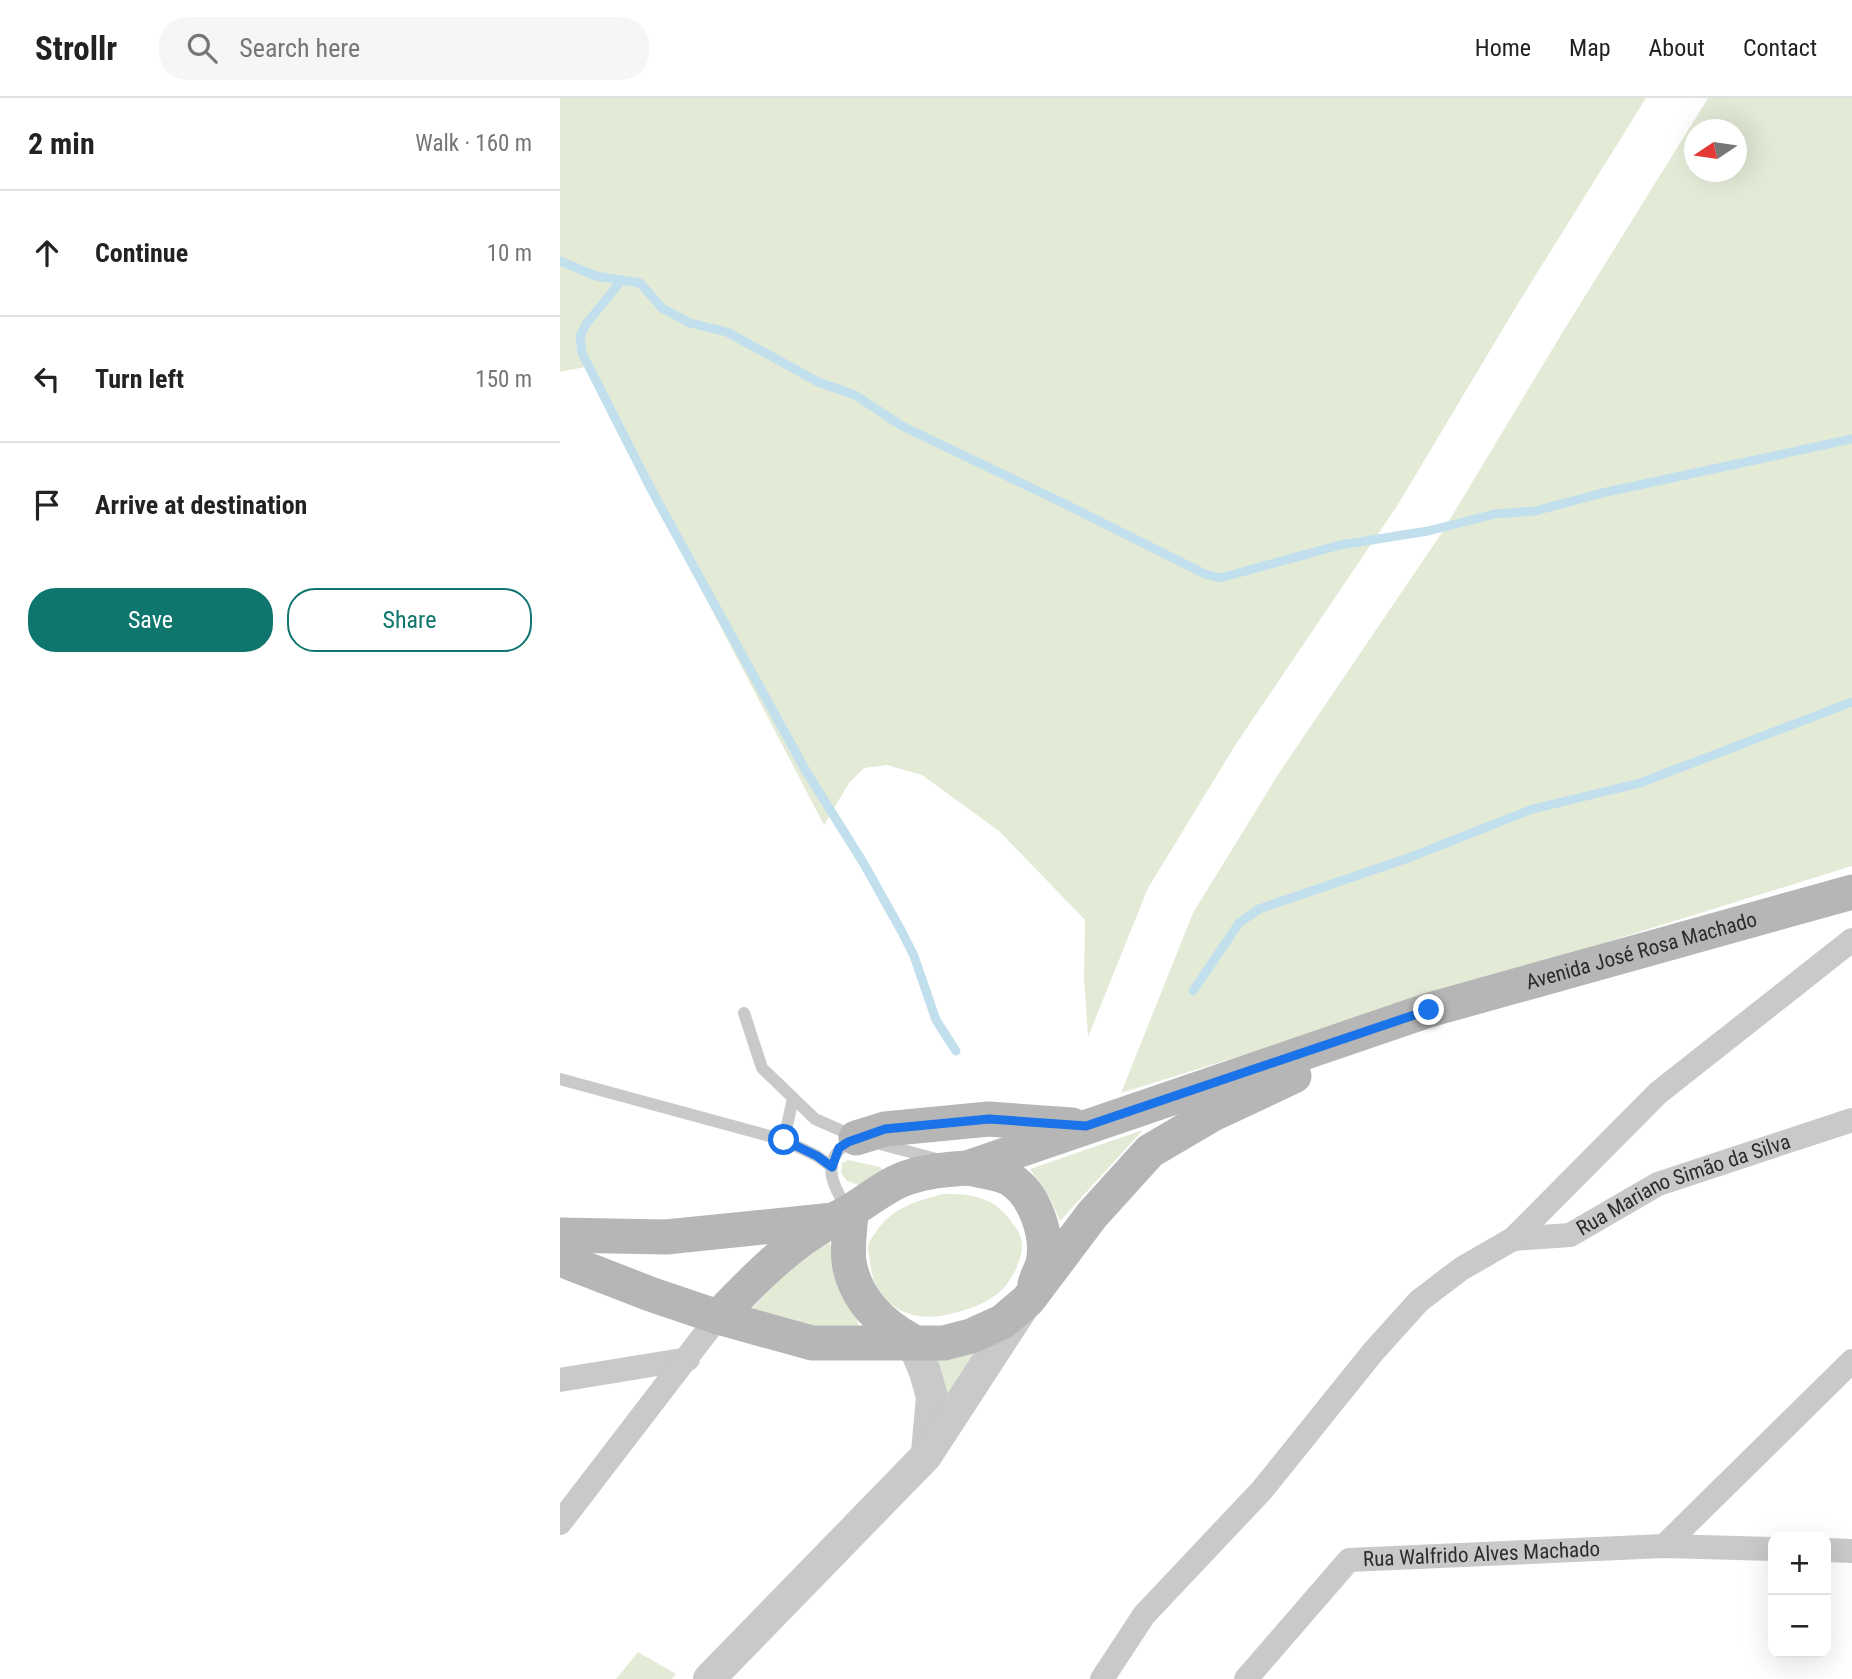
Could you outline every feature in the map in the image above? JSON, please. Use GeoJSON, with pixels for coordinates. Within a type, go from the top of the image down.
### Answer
{"type":"FeatureCollection","features":[{"type":"Feature","properties":{"kind":"main road","name":"Avenida José Rosa Machado"},"geometry":{"type":"LineString","coordinates":[[1429,1010],[1852,892]]}},
{"type":"Feature","properties":{"kind":"main road"},"geometry":{"type":"LineString","coordinates":[[967,1168],[1429,1010]]}},
{"type":"Feature","properties":{"kind":"main road"},"geometry":{"type":"LineString","coordinates":[[560,1259],[718,1317],[812,1343],[944,1343],[971,1336],[1002,1322],[1028,1300],[1092,1215],[1150,1151],[1213,1114],[1429,1010]]}},
{"type":"Feature","properties":{"kind":"main road"},"geometry":{"type":"LineString","coordinates":[[856,1138],[885,1129],[989,1119],[1086,1126]]}},
{"type":"Feature","properties":{"kind":"main road"},"geometry":{"type":"LineString","coordinates":[[718,1317],[806,1235],[899,1181],[928,1171],[967,1168],[999,1174],[1012,1180],[1033,1206],[1045,1242],[1043,1264],[1028,1300]]}},
{"type":"Feature","properties":{"kind":"main road"},"geometry":{"type":"LineString","coordinates":[[842,1216],[849,1262],[858,1288],[871,1310],[890,1329],[912,1341]]}},
{"type":"Feature","properties":{"kind":"main road"},"geometry":{"type":"LineString","coordinates":[[560,1235],[666,1237],[842,1216]]}},
{"type":"Feature","properties":{"kind":"street"},"geometry":{"type":"LineString","coordinates":[[1102,1679],[1144,1615],[1262,1490],[1373,1352],[1419,1301],[1461,1269],[1513,1239],[1658,1093],[1852,940]]}},
{"type":"Feature","properties":{"kind":"street","name":"Rua Mariano Simão da Silva"},"geometry":{"type":"LineString","coordinates":[[1513,1239],[1570,1235],[1658,1184],[1852,1120]]}},
{"type":"Feature","properties":{"kind":"street"},"geometry":{"type":"LineString","coordinates":[[709,1679],[926,1456],[1028,1300]]}},
{"type":"Feature","properties":{"kind":"street"},"geometry":{"type":"LineString","coordinates":[[560,1523],[718,1317]]}},
{"type":"Feature","properties":{"kind":"street"},"geometry":{"type":"LineString","coordinates":[[912,1341],[932,1396],[926,1456]]}},
{"type":"Feature","properties":{"kind":"street"},"geometry":{"type":"LineString","coordinates":[[560,1380],[688,1359]]}},
{"type":"Feature","properties":{"kind":"street"},"geometry":{"type":"LineString","coordinates":[[1664,1546],[1852,1361]]}},
{"type":"Feature","properties":{"kind":"street","name":"Rua Walfrido Alves Machado"},"geometry":{"type":"LineString","coordinates":[[1246,1679],[1349,1560],[1664,1546],[1768,1549]]}},
{"type":"Feature","properties":{"kind":"street"},"geometry":{"type":"LineString","coordinates":[[1831,1550],[1852,1551]]}},
{"type":"Feature","properties":{"kind":"lane"},"geometry":{"type":"LineString","coordinates":[[744,1013],[762,1068],[815,1119],[856,1138],[967,1168]]}},
{"type":"Feature","properties":{"kind":"lane"},"geometry":{"type":"LineString","coordinates":[[560,1079],[760,1132],[817,1156],[832,1167]]}},
{"type":"Feature","properties":{"kind":"lane"},"geometry":{"type":"LineString","coordinates":[[784,1140],[793,1098]]}},
{"type":"Feature","properties":{"kind":"lane"},"geometry":{"type":"LineString","coordinates":[[842,1216],[833,1188],[832,1167],[839,1148],[856,1138]]}},
{"type":"Feature","properties":{"kind":"green space"},"geometry":{"type":"Polygon","coordinates":[[[560,98],[1646,98],[1519,302],[1397,506],[1236,744],[1148,888],[1088,1037],[1084,978],[1085,920],[999,831],[922,775],[887,765],[864,768],[849,783],[824,825],[585,367],[560,372],[560,98]]]}},
{"type":"Feature","properties":{"kind":"green space"},"geometry":{"type":"Polygon","coordinates":[[[1708,98],[1852,98],[1852,866],[1121,1093],[1193,913],[1279,773],[1441,534],[1684,137],[1684,182],[1747,182],[1747,119],[1695,119],[1708,98]]]}},
{"type":"Feature","properties":{"kind":"green space"},"geometry":{"type":"Polygon","coordinates":[[[1143,1130],[1060,1221],[1051,1200],[1030,1169],[1143,1130]]]}},
{"type":"Feature","properties":{"kind":"green space"},"geometry":{"type":"Polygon","coordinates":[[[848,1160],[884,1170],[859,1185],[847,1181],[841,1173],[842,1163],[848,1160]]]}},
{"type":"Feature","properties":{"kind":"green space"},"geometry":{"type":"Polygon","coordinates":[[[943,1194],[975,1197],[997,1207],[1020,1236],[1020,1258],[1009,1281],[985,1302],[942,1316],[926,1317],[904,1312],[890,1303],[878,1289],[872,1274],[868,1246],[882,1224],[897,1211],[943,1194]]]}},
{"type":"Feature","properties":{"kind":"green space"},"geometry":{"type":"Polygon","coordinates":[[[829,1241],[861,1332],[808,1328],[749,1312],[782,1277],[829,1241]]]}},
{"type":"Feature","properties":{"kind":"green space"},"geometry":{"type":"Polygon","coordinates":[[[980,1348],[943,1401],[934,1359],[980,1348]]]}},
{"type":"Feature","properties":{"kind":"green space"},"geometry":{"type":"Polygon","coordinates":[[[638,1652],[676,1674],[672,1679],[616,1679],[638,1652]]]}},
{"type":"Feature","properties":{"kind":"waterway"},"geometry":{"type":"LineString","coordinates":[[560,261],[596,276],[640,283],[662,308],[690,323],[727,332],[818,382],[855,395],[902,426],[1205,574],[1220,578],[1340,545],[1428,531],[1495,514],[1535,511],[1602,493],[1852,439]]}},
{"type":"Feature","properties":{"kind":"waterway"},"geometry":{"type":"LineString","coordinates":[[622,280],[586,324],[580,336],[582,353],[651,489],[806,771],[864,864],[902,932],[914,956],[936,1020],[956,1051]]}},
{"type":"Feature","properties":{"kind":"waterway"},"geometry":{"type":"LineString","coordinates":[[1193,991],[1239,923],[1259,909],[1408,858],[1533,809],[1640,783],[1852,702]]}},
{"type":"Feature","properties":{"kind":"route"},"geometry":{"type":"LineString","coordinates":[[784,1140],[817,1156],[832,1167],[839,1148],[856,1138],[885,1129],[989,1119],[1086,1126],[1429,1010]]}}]}
